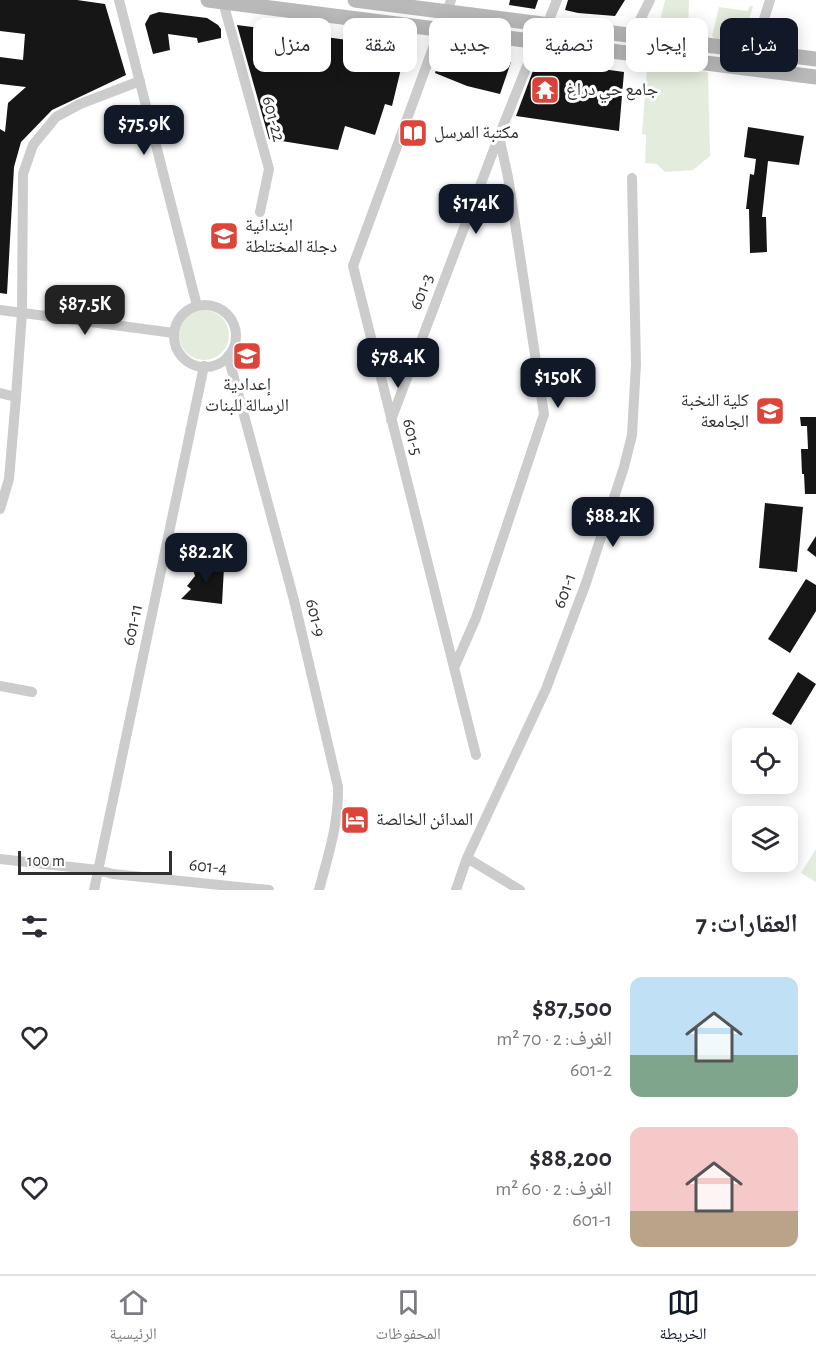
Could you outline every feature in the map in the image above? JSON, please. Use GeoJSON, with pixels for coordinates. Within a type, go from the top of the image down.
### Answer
{"type":"FeatureCollection","features":[{"type":"Feature","properties":{"kind":"main road"},"geometry":{"type":"LineString","coordinates":[[355,0],[449,6],[523,20]]}},
{"type":"Feature","properties":{"kind":"main road"},"geometry":{"type":"LineString","coordinates":[[219,1],[261,3],[429,27]]}},
{"type":"Feature","properties":{"kind":"main road"},"geometry":{"type":"LineString","coordinates":[[614,51],[816,77]]}},
{"type":"Feature","properties":{"kind":"main road"},"geometry":{"type":"LineString","coordinates":[[798,57],[816,59]]}},
{"type":"Feature","properties":{"kind":"street"},"geometry":{"type":"LineString","coordinates":[[119,0],[197,306]]}},
{"type":"Feature","properties":{"kind":"street"},"geometry":{"type":"LineString","coordinates":[[550,18],[556,0]]}},
{"type":"Feature","properties":{"kind":"street"},"geometry":{"type":"LineString","coordinates":[[641,18],[650,0]]}},
{"type":"Feature","properties":{"kind":"street"},"geometry":{"type":"LineString","coordinates":[[764,18],[770,0]]}},
{"type":"Feature","properties":{"kind":"street","name":"601-22"},"geometry":{"type":"LineString","coordinates":[[219,1],[269,169],[260,212]]}},
{"type":"Feature","properties":{"kind":"street","name":"601-5"},"geometry":{"type":"LineString","coordinates":[[429,59],[353,267],[476,755]]}},
{"type":"Feature","properties":{"kind":"street","name":"601-3"},"geometry":{"type":"LineString","coordinates":[[391,420],[525,72]]}},
{"type":"Feature","properties":{"kind":"street"},"geometry":{"type":"LineString","coordinates":[[0,509],[9,478],[22,313],[23,174],[33,145],[56,117],[80,104],[140,81]]}},
{"type":"Feature","properties":{"kind":"street"},"geometry":{"type":"LineString","coordinates":[[454,668],[476,618],[544,414],[508,177],[499,136]]}},
{"type":"Feature","properties":{"kind":"street","name":"601-1"},"geometry":{"type":"LineString","coordinates":[[456,890],[467,858],[524,741],[546,689],[586,583],[624,467],[632,435],[636,364],[632,178]]}},
{"type":"Feature","properties":{"kind":"street"},"geometry":{"type":"LineString","coordinates":[[207,305],[225,312],[235,329],[236,338],[233,348],[228,356],[213,365],[195,365],[182,356],[177,349],[174,333],[176,324],[181,316],[197,306],[207,305]]}},
{"type":"Feature","properties":{"kind":"street"},"geometry":{"type":"LineString","coordinates":[[0,310],[174,333]]}},
{"type":"Feature","properties":{"kind":"street","name":"601-9"},"geometry":{"type":"LineString","coordinates":[[228,356],[294,600],[338,787],[336,828],[319,890]]}},
{"type":"Feature","properties":{"kind":"street","name":"601-11"},"geometry":{"type":"LineString","coordinates":[[94,890],[204,366]]}},
{"type":"Feature","properties":{"kind":"street"},"geometry":{"type":"LineString","coordinates":[[0,393],[16,397]]}},
{"type":"Feature","properties":{"kind":"street"},"geometry":{"type":"LineString","coordinates":[[0,686],[32,692]]}},
{"type":"Feature","properties":{"kind":"street"},"geometry":{"type":"LineString","coordinates":[[467,858],[520,890]]}},
{"type":"Feature","properties":{"kind":"street","name":"601-4"},"geometry":{"type":"LineString","coordinates":[[0,859],[98,870],[113,874],[269,890]]}},
{"type":"Feature","properties":{"kind":"shaded area"},"geometry":{"type":"Polygon","coordinates":[[[665,0],[689,0],[688,18],[661,18],[665,0]]]}},
{"type":"Feature","properties":{"kind":"shaded area"},"geometry":{"type":"Polygon","coordinates":[[[751,5],[753,7],[749,18],[720,18],[720,40],[712,36],[719,7],[747,11],[751,5]]]}},
{"type":"Feature","properties":{"kind":"shaded area"},"geometry":{"type":"Polygon","coordinates":[[[647,72],[708,72],[710,156],[693,170],[665,172],[657,164],[645,163],[646,135],[642,134],[647,72]]]}},
{"type":"Feature","properties":{"kind":"shaded area"},"geometry":{"type":"Polygon","coordinates":[[[199,310],[209,310],[222,317],[229,330],[229,340],[222,353],[209,360],[199,360],[190,356],[183,349],[179,340],[179,330],[183,321],[190,314],[199,310]]]}},
{"type":"Feature","properties":{"kind":"shaded area"},"geometry":{"type":"Polygon","coordinates":[[[816,849],[816,882],[801,873],[816,849]]]}},
{"type":"Feature","properties":{"kind":"building"},"geometry":{"type":"Polygon","coordinates":[[[0,0],[77,0],[105,4],[126,75],[52,110],[21,142],[14,167],[7,294],[0,293],[0,129],[5,132],[8,103],[26,87],[0,84],[0,57],[23,60],[25,34],[0,31],[0,0]]]}},
{"type":"Feature","properties":{"kind":"building"},"geometry":{"type":"Polygon","coordinates":[[[510,0],[538,0],[535,9],[509,5],[510,0]]]}},
{"type":"Feature","properties":{"kind":"building"},"geometry":{"type":"Polygon","coordinates":[[[568,0],[625,0],[615,16],[565,10],[568,0]]]}},
{"type":"Feature","properties":{"kind":"building"},"geometry":{"type":"Polygon","coordinates":[[[159,12],[207,18],[221,29],[221,38],[198,43],[197,38],[168,34],[170,50],[153,54],[145,24],[150,15],[159,12]]]}},
{"type":"Feature","properties":{"kind":"building"},"geometry":{"type":"Polygon","coordinates":[[[237,25],[253,27],[253,72],[331,72],[331,38],[343,39],[343,72],[400,72],[392,106],[385,104],[375,135],[345,126],[338,150],[269,139],[237,25]]]}},
{"type":"Feature","properties":{"kind":"building"},"geometry":{"type":"Polygon","coordinates":[[[508,72],[500,94],[467,86],[435,73],[508,72]]]}},
{"type":"Feature","properties":{"kind":"building"},"geometry":{"type":"Polygon","coordinates":[[[532,72],[624,72],[619,131],[516,116],[532,72]]]}},
{"type":"Feature","properties":{"kind":"building"},"geometry":{"type":"Polygon","coordinates":[[[748,127],[804,136],[799,165],[768,161],[762,217],[766,217],[767,252],[750,253],[749,209],[746,209],[750,174],[754,175],[756,159],[744,157],[748,127]]]}},
{"type":"Feature","properties":{"kind":"building"},"geometry":{"type":"Polygon","coordinates":[[[800,417],[816,417],[816,494],[805,494],[801,449],[808,449],[807,426],[801,426],[800,417]]]}},
{"type":"Feature","properties":{"kind":"building"},"geometry":{"type":"Polygon","coordinates":[[[765,503],[803,507],[797,572],[759,568],[765,503]]]}},
{"type":"Feature","properties":{"kind":"building"},"geometry":{"type":"Polygon","coordinates":[[[816,536],[816,557],[807,550],[816,536]]]}},
{"type":"Feature","properties":{"kind":"building"},"geometry":{"type":"Polygon","coordinates":[[[191,563],[224,567],[222,604],[181,599],[191,589],[187,586],[195,576],[191,563]]]}},
{"type":"Feature","properties":{"kind":"building"},"geometry":{"type":"Polygon","coordinates":[[[806,579],[816,585],[816,611],[790,653],[768,639],[806,579]]]}},
{"type":"Feature","properties":{"kind":"building"},"geometry":{"type":"Polygon","coordinates":[[[798,672],[816,684],[791,725],[772,714],[798,672]]]}},
{"type":"Feature","properties":{"kind":"place","name":"جامع حي دراغ"},"geometry":{"type":"Point","coordinates":[545,90]}},
{"type":"Feature","properties":{"kind":"place","name":"مكتبة المرسل"},"geometry":{"type":"Point","coordinates":[413,133]}},
{"type":"Feature","properties":{"kind":"place","name":"ابتدائية دجلة المختلطة"},"geometry":{"type":"Point","coordinates":[224,236]}},
{"type":"Feature","properties":{"kind":"place","name":"إعدادية الرسالة للبنات"},"geometry":{"type":"Point","coordinates":[247,356]}},
{"type":"Feature","properties":{"kind":"place","name":"كلية النخبة الجامعة"},"geometry":{"type":"Point","coordinates":[770,411]}},
{"type":"Feature","properties":{"kind":"place","name":"المدائن الخالصة"},"geometry":{"type":"Point","coordinates":[355,820]}}]}
